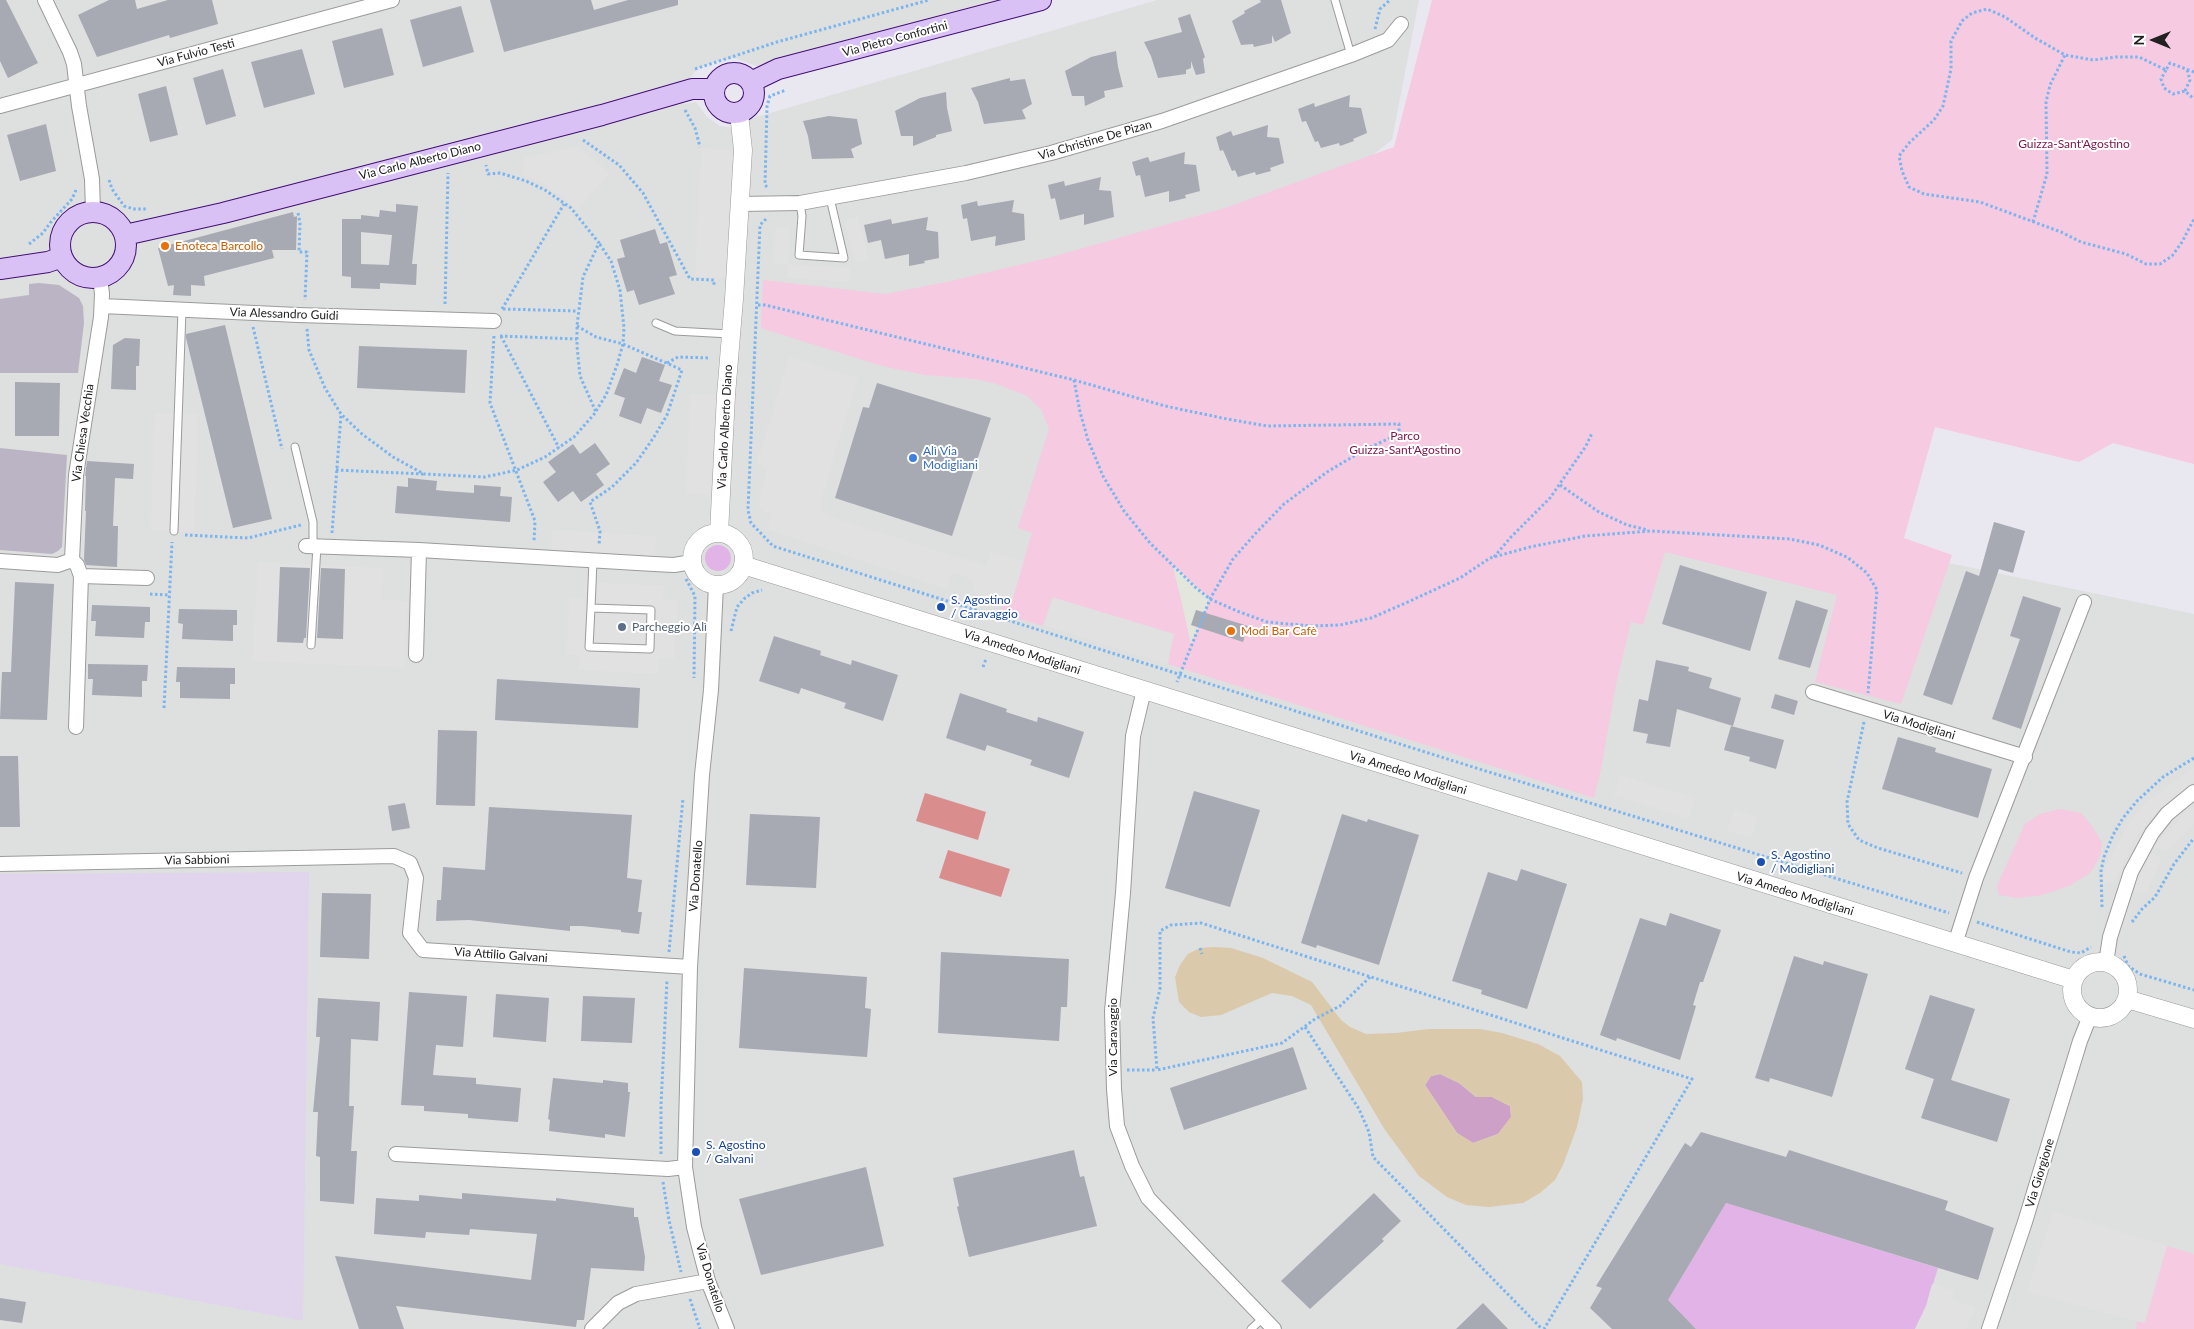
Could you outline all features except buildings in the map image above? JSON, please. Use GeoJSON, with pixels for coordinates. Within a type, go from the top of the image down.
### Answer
{"type":"FeatureCollection","features":[{"type":"Feature","properties":{"kind":"main road","name":"Via Pietro Confortini"},"geometry":{"type":"LineString","coordinates":[[751,82],[778,69],[1041,0]]}},
{"type":"Feature","properties":{"kind":"main road"},"geometry":{"type":"LineString","coordinates":[[734,73],[746,77],[751,82],[754,94],[753,101],[745,110],[739,113],[726,112],[716,103],[714,89],[721,77],[734,73]]}},
{"type":"Feature","properties":{"kind":"main road","name":"Via Carlo Alberto Diano"},"geometry":{"type":"LineString","coordinates":[[125,235],[223,213],[602,115],[692,89],[714,89]]}},
{"type":"Feature","properties":{"kind":"main road"},"geometry":{"type":"LineString","coordinates":[[93,211],[104,213],[120,225],[125,235],[124,256],[119,266],[111,273],[100,277],[81,276],[72,271],[62,256],[61,234],[74,217],[84,213],[93,211]]}},
{"type":"Feature","properties":{"kind":"main road"},"geometry":{"type":"LineString","coordinates":[[0,269],[48,262],[62,256]]}},
{"type":"Feature","properties":{"kind":"street"},"geometry":{"type":"LineString","coordinates":[[45,0],[70,52],[92,179],[93,211]]}},
{"type":"Feature","properties":{"kind":"street","name":"Via Fulvio Testi"},"geometry":{"type":"LineString","coordinates":[[0,106],[392,0]]}},
{"type":"Feature","properties":{"kind":"street","name":"Via Christine De Pizan"},"geometry":{"type":"LineString","coordinates":[[740,204],[800,203],[966,173],[1051,153],[1162,121],[1352,55],[1388,40],[1401,24]]}},
{"type":"Feature","properties":{"kind":"street","name":"Via Carlo Alberto Diano"},"geometry":{"type":"LineString","coordinates":[[720,533],[730,334],[743,150],[739,113]]}},
{"type":"Feature","properties":{"kind":"street"},"geometry":{"type":"LineString","coordinates":[[100,277],[102,306]]}},
{"type":"Feature","properties":{"kind":"street","name":"Via Alessandro Guidi"},"geometry":{"type":"LineString","coordinates":[[102,306],[254,314],[494,321]]}},
{"type":"Feature","properties":{"kind":"street","name":"Via Chiesa Vecchia"},"geometry":{"type":"LineString","coordinates":[[72,560],[76,475],[102,306]]}},
{"type":"Feature","properties":{"kind":"street"},"geometry":{"type":"LineString","coordinates":[[720,533],[734,538],[739,544],[742,550],[743,566],[733,580],[716,585],[703,580],[698,575],[692,562],[693,552],[702,538],[710,534],[720,533]]}},
{"type":"Feature","properties":{"kind":"street"},"geometry":{"type":"LineString","coordinates":[[317,546],[674,565],[692,562]]}},
{"type":"Feature","properties":{"kind":"street"},"geometry":{"type":"LineString","coordinates":[[416,656],[419,550]]}},
{"type":"Feature","properties":{"kind":"street"},"geometry":{"type":"LineString","coordinates":[[0,561],[58,565],[72,560],[77,565],[81,576],[76,727]]}},
{"type":"Feature","properties":{"kind":"street","name":"Via Amedeo Modigliani"},"geometry":{"type":"LineString","coordinates":[[743,566],[2074,980]]}},
{"type":"Feature","properties":{"kind":"street"},"geometry":{"type":"LineString","coordinates":[[81,576],[147,578]]}},
{"type":"Feature","properties":{"kind":"street","name":"Via Donatello"},"geometry":{"type":"LineString","coordinates":[[716,585],[711,690],[702,775],[690,967],[685,1167],[694,1227],[708,1281],[727,1329]]}},
{"type":"Feature","properties":{"kind":"street"},"geometry":{"type":"LineString","coordinates":[[1955,944],[1962,917],[1976,878],[2025,757],[2084,602]]}},
{"type":"Feature","properties":{"kind":"street","name":"Via Caravaggio"},"geometry":{"type":"LineString","coordinates":[[1144,690],[1133,736],[1123,893],[1112,1011],[1113,1070],[1117,1126],[1132,1166],[1148,1198],[1274,1329]]}},
{"type":"Feature","properties":{"kind":"street","name":"Via Modigliani"},"geometry":{"type":"LineString","coordinates":[[1813,692],[2025,757]]}},
{"type":"Feature","properties":{"kind":"street"},"geometry":{"type":"LineString","coordinates":[[2106,963],[2110,937],[2131,872],[2152,833],[2167,814],[2194,792]]}},
{"type":"Feature","properties":{"kind":"street","name":"Via Attilio Galvani"},"geometry":{"type":"LineString","coordinates":[[394,856],[410,863],[416,878],[410,933],[423,950],[690,967]]}},
{"type":"Feature","properties":{"kind":"street","name":"Via Sabbioni"},"geometry":{"type":"LineString","coordinates":[[0,864],[394,856]]}},
{"type":"Feature","properties":{"kind":"street"},"geometry":{"type":"LineString","coordinates":[[2106,963],[2118,968],[2124,975],[2128,989],[2127,999],[2123,1007],[2110,1016],[2100,1018],[2090,1016],[2080,1009],[2074,1000],[2072,990],[2074,980],[2080,971],[2088,965],[2106,963]]}},
{"type":"Feature","properties":{"kind":"street"},"geometry":{"type":"LineString","coordinates":[[2127,999],[2194,1019]]}},
{"type":"Feature","properties":{"kind":"street","name":"Via Giorgione"},"geometry":{"type":"LineString","coordinates":[[1989,1329],[2022,1230],[2080,1042],[2090,1016]]}},
{"type":"Feature","properties":{"kind":"street"},"geometry":{"type":"LineString","coordinates":[[396,1154],[668,1169],[685,1167]]}},
{"type":"Feature","properties":{"kind":"street"},"geometry":{"type":"LineString","coordinates":[[592,1329],[618,1303],[636,1294],[708,1281]]}},
{"type":"Feature","properties":{"kind":"lane"},"geometry":{"type":"LineString","coordinates":[[1335,0],[1352,55]]}},
{"type":"Feature","properties":{"kind":"lane"},"geometry":{"type":"LineString","coordinates":[[800,203],[802,216],[799,255],[844,258],[830,198]]}},
{"type":"Feature","properties":{"kind":"lane"},"geometry":{"type":"LineString","coordinates":[[174,531],[182,310]]}},
{"type":"Feature","properties":{"kind":"lane"},"geometry":{"type":"LineString","coordinates":[[656,323],[676,332],[730,334]]}},
{"type":"Feature","properties":{"kind":"lane"},"geometry":{"type":"LineString","coordinates":[[296,448],[317,546],[311,645]]}},
{"type":"Feature","properties":{"kind":"lane"},"geometry":{"type":"LineString","coordinates":[[591,608],[651,610],[650,649],[589,647],[591,608],[596,560]]}},
{"type":"Feature","properties":{"kind":"lane"},"geometry":{"type":"LineString","coordinates":[[1251,1329],[1263,1318]]}},
{"type":"Feature","properties":{"kind":"path"},"geometry":{"type":"LineString","coordinates":[[1375,33],[1380,9],[1390,0]]}},
{"type":"Feature","properties":{"kind":"path"},"geometry":{"type":"LineString","coordinates":[[2166,70],[2139,57],[2093,60],[2065,55],[2035,38],[2005,17],[1988,9],[1972,13],[1962,21],[1951,42],[1951,69],[1943,106],[1934,120],[1910,142],[1899,156],[1902,171],[1909,187],[1924,194],[1980,202],[2061,232],[2081,242],[2126,254],[2146,264],[2160,264],[2172,256],[2194,219]]}},
{"type":"Feature","properties":{"kind":"path"},"geometry":{"type":"LineString","coordinates":[[2033,222],[2039,207],[2047,174],[2046,102],[2050,85],[2065,55]]}},
{"type":"Feature","properties":{"kind":"path"},"geometry":{"type":"LineString","coordinates":[[2185,91],[2174,94],[2164,88],[2161,79],[2170,63],[2194,72]]}},
{"type":"Feature","properties":{"kind":"path"},"geometry":{"type":"LineString","coordinates":[[2185,91],[2190,80],[2186,69]]}},
{"type":"Feature","properties":{"kind":"path"},"geometry":{"type":"LineString","coordinates":[[771,190],[765,185],[767,106],[770,96],[786,90]]}},
{"type":"Feature","properties":{"kind":"path"},"geometry":{"type":"LineString","coordinates":[[2185,91],[2194,100]]}},
{"type":"Feature","properties":{"kind":"path"},"geometry":{"type":"LineString","coordinates":[[683,108],[695,128],[700,147]]}},
{"type":"Feature","properties":{"kind":"path"},"geometry":{"type":"LineString","coordinates":[[576,135],[619,166],[643,193],[690,279],[714,280],[714,287]]}},
{"type":"Feature","properties":{"kind":"path"},"geometry":{"type":"LineString","coordinates":[[444,155],[448,174],[444,306]]}},
{"type":"Feature","properties":{"kind":"path"},"geometry":{"type":"LineString","coordinates":[[336,470],[485,477],[517,470],[545,457],[574,437],[596,412],[606,395],[623,344],[624,328],[620,290],[611,261],[571,208],[545,190],[526,180],[500,173],[488,174],[485,160]]}},
{"type":"Feature","properties":{"kind":"path"},"geometry":{"type":"LineString","coordinates":[[108,175],[112,189],[120,202],[134,209],[150,209]]}},
{"type":"Feature","properties":{"kind":"path"},"geometry":{"type":"LineString","coordinates":[[31,244],[43,234],[58,212],[72,199],[79,182]]}},
{"type":"Feature","properties":{"kind":"path"},"geometry":{"type":"LineString","coordinates":[[502,309],[564,204]]}},
{"type":"Feature","properties":{"kind":"path"},"geometry":{"type":"LineString","coordinates":[[297,207],[300,223],[298,252],[307,252],[305,301]]}},
{"type":"Feature","properties":{"kind":"path"},"geometry":{"type":"LineString","coordinates":[[767,218],[760,225],[748,510],[751,523],[773,546],[2070,952],[2081,952],[2090,949],[2098,932],[2124,941]]}},
{"type":"Feature","properties":{"kind":"path"},"geometry":{"type":"LineString","coordinates":[[596,412],[580,376],[576,326],[583,277],[599,243]]}},
{"type":"Feature","properties":{"kind":"path"},"geometry":{"type":"LineString","coordinates":[[757,302],[1074,380],[1165,406],[1267,426],[1399,424],[1399,434],[1366,449],[1327,472],[1284,504],[1233,559],[1210,599],[1171,699]]}},
{"type":"Feature","properties":{"kind":"path"},"geometry":{"type":"LineString","coordinates":[[534,544],[535,521],[490,403],[495,308],[577,311]]}},
{"type":"Feature","properties":{"kind":"path"},"geometry":{"type":"LineString","coordinates":[[254,314],[252,332],[284,457]]}},
{"type":"Feature","properties":{"kind":"path"},"geometry":{"type":"LineString","coordinates":[[298,315],[298,329],[307,329],[309,350],[325,388],[341,414],[362,434],[393,457],[424,474]]}},
{"type":"Feature","properties":{"kind":"path"},"geometry":{"type":"LineString","coordinates":[[576,326],[596,337],[623,344],[682,370],[667,415],[636,463],[612,487],[590,502],[600,532],[596,560]]}},
{"type":"Feature","properties":{"kind":"path"},"geometry":{"type":"LineString","coordinates":[[494,336],[576,339]]}},
{"type":"Feature","properties":{"kind":"path"},"geometry":{"type":"LineString","coordinates":[[501,336],[559,448]]}},
{"type":"Feature","properties":{"kind":"path"},"geometry":{"type":"LineString","coordinates":[[667,364],[678,358],[710,358]]}},
{"type":"Feature","properties":{"kind":"path"},"geometry":{"type":"LineString","coordinates":[[1074,380],[1088,440],[1103,476],[1124,511],[1150,543],[1210,599],[1268,622],[1312,626],[1340,625],[1371,618],[1460,578],[1494,557],[1530,547],[1585,536],[1651,531],[1790,538],[1819,546],[1847,557],[1867,573],[1877,590],[1866,708],[1847,802],[1848,824],[1859,840],[1878,848],[1976,878]]}},
{"type":"Feature","properties":{"kind":"path"},"geometry":{"type":"LineString","coordinates":[[317,546],[336,470],[341,414]]}},
{"type":"Feature","properties":{"kind":"path"},"geometry":{"type":"LineString","coordinates":[[1494,557],[1560,484],[1592,434]]}},
{"type":"Feature","properties":{"kind":"path"},"geometry":{"type":"LineString","coordinates":[[1560,484],[1599,512],[1627,525],[1651,531]]}},
{"type":"Feature","properties":{"kind":"path"},"geometry":{"type":"LineString","coordinates":[[298,515],[301,525]]}},
{"type":"Feature","properties":{"kind":"path"},"geometry":{"type":"LineString","coordinates":[[183,540],[185,534],[248,538],[313,522]]}},
{"type":"Feature","properties":{"kind":"path"},"geometry":{"type":"LineString","coordinates":[[164,708],[172,543],[176,544]]}},
{"type":"Feature","properties":{"kind":"path"},"geometry":{"type":"LineString","coordinates":[[730,636],[737,608],[745,598],[752,593],[770,590]]}},
{"type":"Feature","properties":{"kind":"path"},"geometry":{"type":"LineString","coordinates":[[2103,915],[2101,871],[2104,857],[2113,835],[2137,801],[2162,777],[2194,758]]}},
{"type":"Feature","properties":{"kind":"path"},"geometry":{"type":"LineString","coordinates":[[2194,838],[2174,864],[2155,897],[2142,909],[2132,923],[2124,941],[2124,959],[2131,969],[2140,974],[2194,990]]}},
{"type":"Feature","properties":{"kind":"path"},"geometry":{"type":"LineString","coordinates":[[1157,1070],[1153,1018],[1160,989],[1160,931],[1171,925],[1202,923],[1692,1079],[1543,1329],[1373,1157],[1369,1132],[1359,1109],[1305,1028]]}},
{"type":"Feature","properties":{"kind":"path"},"geometry":{"type":"LineString","coordinates":[[1200,948],[1202,954]]}},
{"type":"Feature","properties":{"kind":"path"},"geometry":{"type":"LineString","coordinates":[[1113,1070],[1157,1070],[1282,1043],[1315,1019],[1340,1006],[1370,977]]}},
{"type":"Feature","properties":{"kind":"shaded area"},"geometry":{"type":"Polygon","coordinates":[[[0,0],[1010,0],[762,68],[735,58],[713,62],[697,69],[686,83],[682,96],[684,104],[696,102],[707,117],[720,126],[730,127],[743,124],[753,118],[1157,0],[1419,0],[1392,140],[1087,377],[1881,549],[2194,614],[2194,1329],[0,1329],[0,0]]]}},
{"type":"Feature","properties":{"kind":"shaded area"},"geometry":{"type":"Polygon","coordinates":[[[577,146],[610,173],[577,210],[542,183],[521,174],[525,158],[577,146]]]}},
{"type":"Feature","properties":{"kind":"shaded area"},"geometry":{"type":"Polygon","coordinates":[[[701,148],[743,150],[735,278],[695,277],[701,148]]]}},
{"type":"Feature","properties":{"kind":"shaded area"},"geometry":{"type":"Polygon","coordinates":[[[858,217],[869,260],[855,263],[844,221],[858,217]]]}},
{"type":"Feature","properties":{"kind":"shaded area"},"geometry":{"type":"Polygon","coordinates":[[[776,227],[790,228],[788,264],[774,263],[776,227]]]}},
{"type":"Feature","properties":{"kind":"shaded area"},"geometry":{"type":"Polygon","coordinates":[[[788,264],[850,268],[849,282],[787,278],[788,264]]]}},
{"type":"Feature","properties":{"kind":"shaded area"},"geometry":{"type":"Polygon","coordinates":[[[29,284],[59,285],[79,298],[83,306],[84,323],[78,373],[0,373],[0,299],[29,295],[29,284]]]}},
{"type":"Feature","properties":{"kind":"shaded area"},"geometry":{"type":"Polygon","coordinates":[[[789,357],[858,378],[820,504],[823,512],[834,518],[986,566],[991,551],[1024,561],[1011,605],[976,594],[971,579],[953,572],[947,589],[767,529],[771,514],[761,510],[759,500],[767,469],[757,463],[789,357]]]}},
{"type":"Feature","properties":{"kind":"shaded area"},"geometry":{"type":"Polygon","coordinates":[[[690,394],[726,395],[721,496],[686,493],[690,394]]]}},
{"type":"Feature","properties":{"kind":"shaded area"},"geometry":{"type":"Polygon","coordinates":[[[154,413],[198,414],[195,532],[151,531],[154,413]]]}},
{"type":"Feature","properties":{"kind":"shaded area"},"geometry":{"type":"Polygon","coordinates":[[[0,448],[67,455],[62,547],[58,551],[52,554],[0,550],[0,448]]]}},
{"type":"Feature","properties":{"kind":"shaded area"},"geometry":{"type":"Polygon","coordinates":[[[552,530],[656,536],[654,564],[551,557],[552,530]]]}},
{"type":"Feature","properties":{"kind":"shaded area"},"geometry":{"type":"Polygon","coordinates":[[[718,545],[727,549],[731,558],[727,567],[718,571],[709,567],[705,558],[709,549],[718,545]]]}},
{"type":"Feature","properties":{"kind":"shaded area"},"geometry":{"type":"Polygon","coordinates":[[[258,562],[383,568],[382,600],[408,601],[405,668],[252,661],[258,562]]]}},
{"type":"Feature","properties":{"kind":"shaded area"},"geometry":{"type":"Polygon","coordinates":[[[1172,564],[1210,599],[1191,645],[1181,599],[1172,564]]]}},
{"type":"Feature","properties":{"kind":"shaded area","name":"Parcheggio Alì"},"geometry":{"type":"Polygon","coordinates":[[[585,582],[664,586],[663,600],[678,601],[675,658],[659,658],[658,674],[579,670],[580,655],[567,654],[569,598],[584,598],[585,582]]]}},
{"type":"Feature","properties":{"kind":"shaded area"},"geometry":{"type":"Polygon","coordinates":[[[1054,598],[1174,634],[1167,664],[1043,625],[1054,598]]]}},
{"type":"Feature","properties":{"kind":"shaded area"},"geometry":{"type":"Polygon","coordinates":[[[2194,767],[2194,783],[2155,814],[2134,840],[2116,880],[2104,884],[2103,876],[2106,866],[2127,826],[2145,803],[2194,767]]]}},
{"type":"Feature","properties":{"kind":"shaded area"},"geometry":{"type":"Polygon","coordinates":[[[1620,775],[1695,798],[1688,819],[1614,795],[1620,775]]]}},
{"type":"Feature","properties":{"kind":"shaded area"},"geometry":{"type":"Polygon","coordinates":[[[925,793],[986,812],[978,840],[916,821],[925,793]]]}},
{"type":"Feature","properties":{"kind":"shaded area"},"geometry":{"type":"Polygon","coordinates":[[[2194,806],[2194,824],[2167,852],[2153,846],[2183,814],[2194,806]]]}},
{"type":"Feature","properties":{"kind":"shaded area"},"geometry":{"type":"Polygon","coordinates":[[[1734,810],[1758,818],[1751,838],[1727,831],[1734,810]]]}},
{"type":"Feature","properties":{"kind":"shaded area"},"geometry":{"type":"Polygon","coordinates":[[[948,850],[1010,869],[1001,897],[939,878],[948,850]]]}},
{"type":"Feature","properties":{"kind":"shaded area"},"geometry":{"type":"Polygon","coordinates":[[[2149,852],[2162,859],[2146,893],[2132,892],[2149,852]]]}},
{"type":"Feature","properties":{"kind":"shaded area"},"geometry":{"type":"Polygon","coordinates":[[[309,872],[303,1321],[0,1264],[0,874],[309,872]]]}},
{"type":"Feature","properties":{"kind":"shaded area"},"geometry":{"type":"Polygon","coordinates":[[[1200,948],[1231,948],[1263,958],[1312,982],[1341,1020],[1350,1027],[1366,1034],[1429,1029],[1480,1029],[1502,1033],[1538,1044],[1560,1056],[1582,1082],[1583,1099],[1577,1127],[1563,1165],[1555,1180],[1540,1193],[1523,1203],[1489,1207],[1466,1205],[1447,1197],[1419,1176],[1385,1130],[1311,1005],[1292,996],[1272,993],[1221,1015],[1201,1017],[1189,1012],[1179,1002],[1175,977],[1180,965],[1188,954],[1200,948]],[[1440,1074],[1431,1076],[1425,1085],[1457,1133],[1473,1143],[1498,1134],[1511,1117],[1510,1106],[1492,1097],[1476,1097],[1459,1083],[1440,1074]]]}},
{"type":"Feature","properties":{"kind":"shaded area"},"geometry":{"type":"Polygon","coordinates":[[[1440,1074],[1459,1083],[1476,1097],[1492,1097],[1510,1106],[1511,1117],[1498,1134],[1473,1143],[1457,1133],[1425,1085],[1431,1076],[1440,1074]]]}},
{"type":"Feature","properties":{"kind":"shaded area"},"geometry":{"type":"Polygon","coordinates":[[[1726,1203],[1938,1268],[1926,1306],[1915,1329],[1696,1329],[1668,1300],[1726,1203]]]}},
{"type":"Feature","properties":{"kind":"shaded area"},"geometry":{"type":"Polygon","coordinates":[[[2053,1211],[2167,1246],[2144,1323],[2027,1292],[2053,1211]]]}},
{"type":"Feature","properties":{"kind":"shaded area"},"geometry":{"type":"Polygon","coordinates":[[[1932,1284],[1954,1291],[1951,1299],[1975,1308],[1966,1329],[1915,1329],[1926,1306],[1932,1284]]]}},
{"type":"Feature","properties":{"kind":"green space","name":"Parco Guizza-Sant'Agostino"},"geometry":{"type":"Polygon","coordinates":[[[1432,0],[2194,0],[2194,464],[2113,443],[2079,462],[1935,427],[1904,538],[1952,555],[1901,704],[1815,682],[1837,595],[1665,552],[1643,625],[1631,622],[1616,684],[1594,798],[1168,664],[1174,634],[1052,597],[1043,626],[1001,613],[1004,601],[1011,602],[1032,533],[1018,528],[1049,429],[1041,409],[1027,396],[994,383],[975,379],[925,375],[882,366],[761,328],[763,280],[885,294],[947,282],[1048,258],[1225,208],[1394,147],[1432,0]]]}},
{"type":"Feature","properties":{"kind":"green space"},"geometry":{"type":"Polygon","coordinates":[[[2060,809],[2081,813],[2092,826],[2102,843],[2100,856],[2091,872],[2069,886],[2042,895],[2018,898],[1999,895],[1997,886],[2025,824],[2040,814],[2060,809]]]}},
{"type":"Feature","properties":{"kind":"green space"},"geometry":{"type":"Polygon","coordinates":[[[2167,1246],[2194,1254],[2194,1329],[2136,1329],[2137,1321],[2145,1323],[2167,1246]]]}},
{"type":"Feature","properties":{"kind":"place","name":"Enoteca Barcollo"},"geometry":{"type":"Point","coordinates":[165,246]}},
{"type":"Feature","properties":{"kind":"place","name":"Alì Via Modigliani"},"geometry":{"type":"Point","coordinates":[913,458]}},
{"type":"Feature","properties":{"kind":"place","name":"S. Agostino / Caravaggio"},"geometry":{"type":"Point","coordinates":[941,607]}},
{"type":"Feature","properties":{"kind":"place","name":"Parcheggio Alì"},"geometry":{"type":"Point","coordinates":[622,627]}},
{"type":"Feature","properties":{"kind":"place","name":"Modi Bar Cafè"},"geometry":{"type":"Point","coordinates":[1231,631]}},
{"type":"Feature","properties":{"kind":"place","name":"S. Agostino / Modigliani"},"geometry":{"type":"Point","coordinates":[1761,862]}},
{"type":"Feature","properties":{"kind":"place","name":"S. Agostino / Galvani"},"geometry":{"type":"Point","coordinates":[696,1152]}},
{"type":"Feature","properties":{"kind":"park label","name":"Guizza-Sant'Agostino"},"geometry":{"type":"Point","coordinates":[2074,144]}}]}
